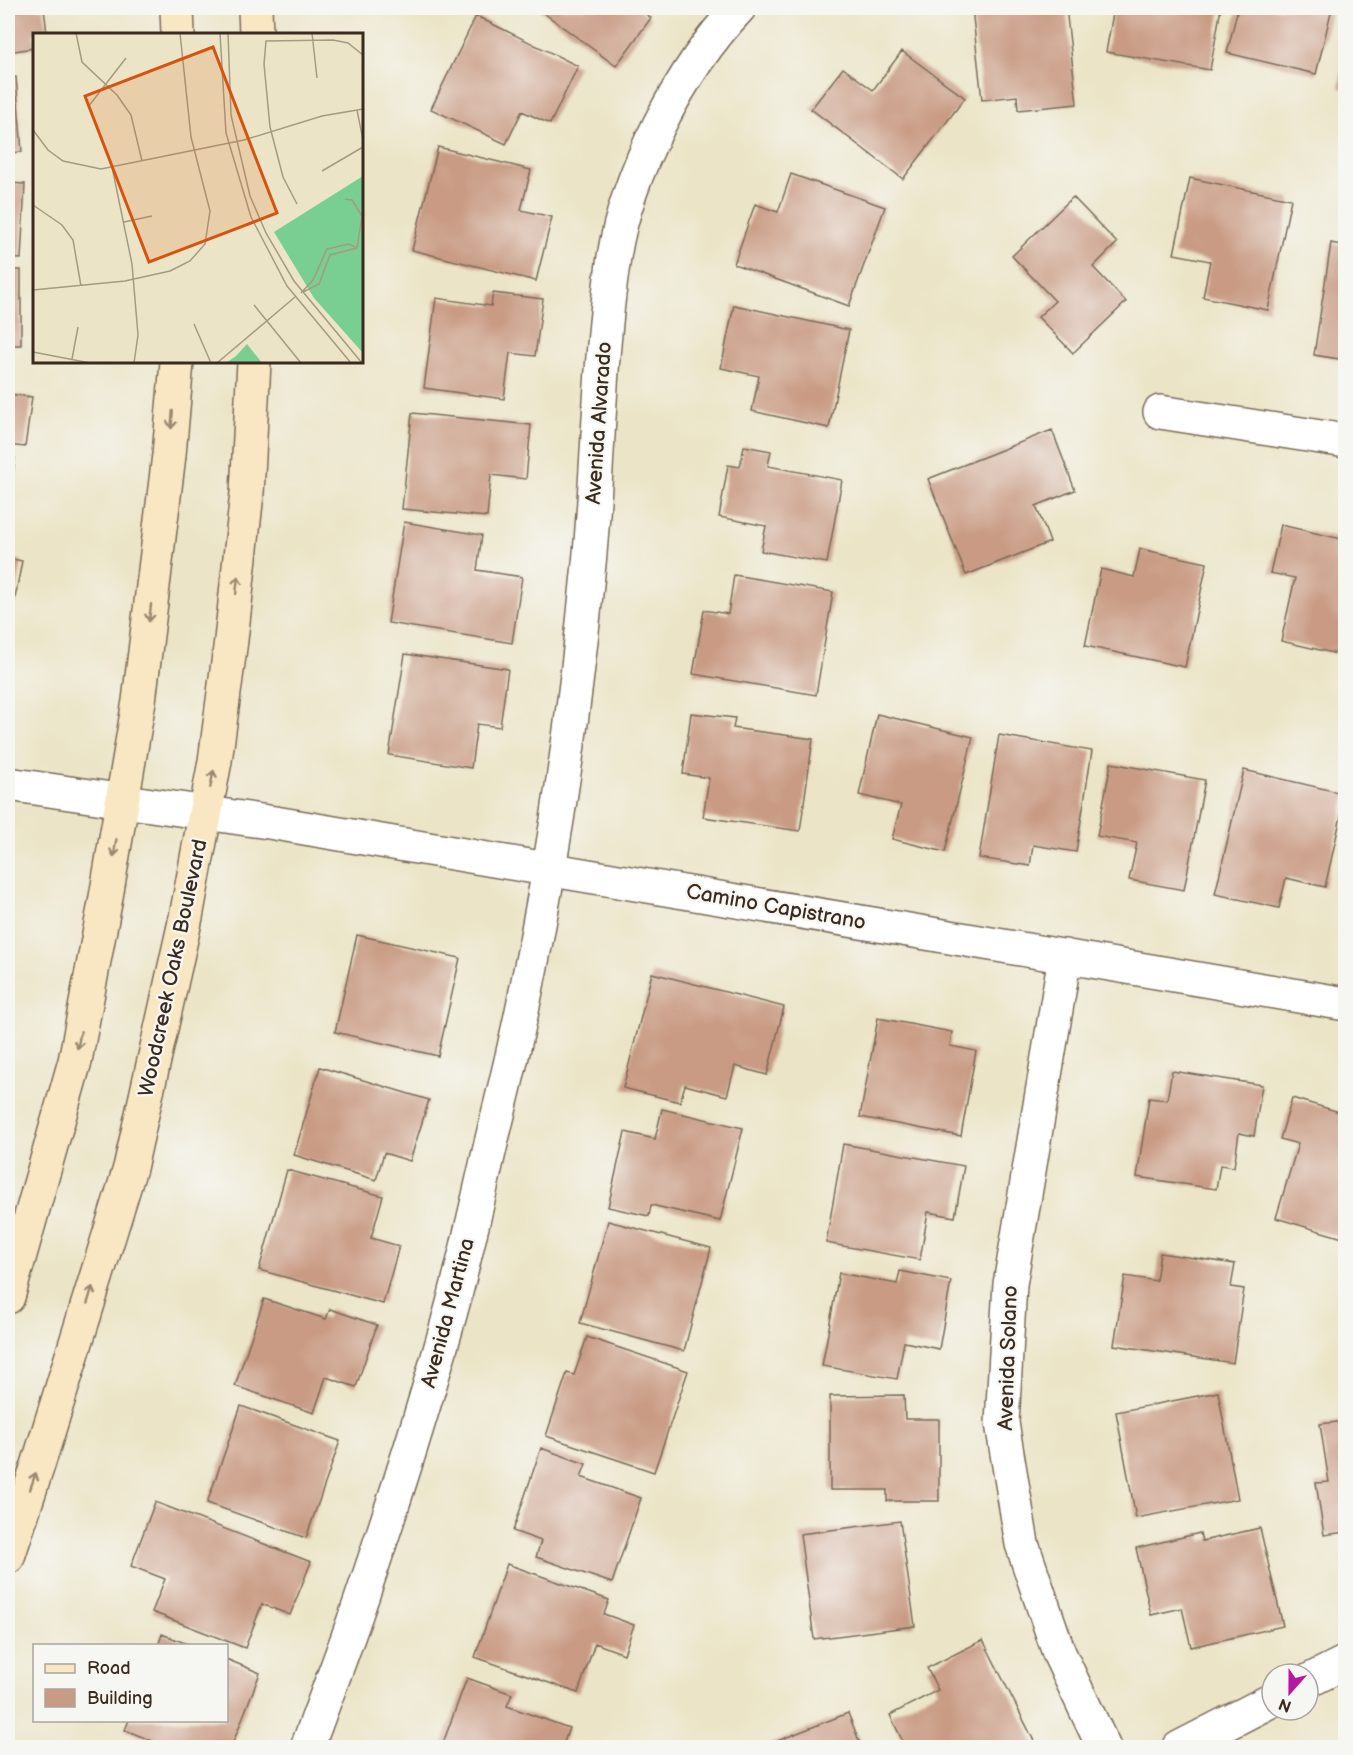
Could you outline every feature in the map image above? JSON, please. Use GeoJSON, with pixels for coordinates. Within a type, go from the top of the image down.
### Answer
{"type":"FeatureCollection","features":[{"type":"Feature","properties":{"kind":"main road"},"geometry":{"type":"LineString","coordinates":[[177,8],[178,33]]}},
{"type":"Feature","properties":{"kind":"main road"},"geometry":{"type":"LineString","coordinates":[[255,8],[256,33]]}},
{"type":"Feature","properties":{"kind":"main road"},"geometry":{"type":"LineString","coordinates":[[8,1297],[75,1060],[105,903],[139,701],[169,455],[177,363]]}},
{"type":"Feature","properties":{"kind":"main road","name":"Woodcreek Oaks Boulevard"},"geometry":{"type":"LineString","coordinates":[[8,1557],[130,1167],[186,917],[215,760],[228,662],[247,493],[254,363]]}},
{"type":"Feature","properties":{"kind":"street","name":"Avenida Alvarado"},"geometry":{"type":"LineString","coordinates":[[549,868],[573,713],[589,569],[603,354],[614,253],[631,189],[654,136],[687,76],[728,19],[739,8]]}},
{"type":"Feature","properties":{"kind":"street"},"geometry":{"type":"LineString","coordinates":[[1160,412],[1346,441]]}},
{"type":"Feature","properties":{"kind":"street","name":"Camino Capistrano"},"geometry":{"type":"LineString","coordinates":[[8,784],[123,800],[549,868],[1346,1004]]}},
{"type":"Feature","properties":{"kind":"street","name":"Avenida Martina"},"geometry":{"type":"LineString","coordinates":[[307,1748],[363,1595],[452,1306],[523,1010],[549,868]]}},
{"type":"Feature","properties":{"kind":"street","name":"Avenida Solano"},"geometry":{"type":"LineString","coordinates":[[1065,956],[1010,1284],[1002,1423],[1022,1544],[1059,1653],[1104,1748]]}},
{"type":"Feature","properties":{"kind":"street"},"geometry":{"type":"LineString","coordinates":[[1320,1675],[1346,1662]]}},
{"type":"Feature","properties":{"kind":"street"},"geometry":{"type":"LineString","coordinates":[[1179,1748],[1260,1706]]}},
{"type":"Feature","properties":{"kind":"building"},"geometry":{"type":"Polygon","coordinates":[[[8,8],[44,8],[47,33],[33,33],[33,48],[8,52],[8,8]]]}},
{"type":"Feature","properties":{"kind":"building"},"geometry":{"type":"Polygon","coordinates":[[[537,8],[638,8],[651,18],[616,66],[537,8]]]}},
{"type":"Feature","properties":{"kind":"building"},"geometry":{"type":"Polygon","coordinates":[[[972,8],[1066,8],[1077,104],[1018,110],[1017,96],[982,100],[972,8]]]}},
{"type":"Feature","properties":{"kind":"building"},"geometry":{"type":"Polygon","coordinates":[[[1114,8],[1221,8],[1210,70],[1106,52],[1114,8]]]}},
{"type":"Feature","properties":{"kind":"building"},"geometry":{"type":"Polygon","coordinates":[[[1238,8],[1332,8],[1316,74],[1227,53],[1238,8]]]}},
{"type":"Feature","properties":{"kind":"building"},"geometry":{"type":"Polygon","coordinates":[[[476,16],[578,66],[550,124],[522,111],[506,144],[431,109],[476,16]]]}},
{"type":"Feature","properties":{"kind":"building"},"geometry":{"type":"Polygon","coordinates":[[[902,51],[965,98],[903,179],[811,109],[843,68],[873,90],[902,51]]]}},
{"type":"Feature","properties":{"kind":"building"},"geometry":{"type":"Polygon","coordinates":[[[1344,58],[1346,58],[1346,89],[1339,88],[1344,58]]]}},
{"type":"Feature","properties":{"kind":"building"},"geometry":{"type":"Polygon","coordinates":[[[16,77],[22,152],[8,153],[8,78],[16,77]]]}},
{"type":"Feature","properties":{"kind":"building"},"geometry":{"type":"Polygon","coordinates":[[[438,147],[531,170],[521,210],[552,217],[536,281],[412,250],[438,147]]]}},
{"type":"Feature","properties":{"kind":"building"},"geometry":{"type":"Polygon","coordinates":[[[791,174],[885,207],[849,306],[734,264],[755,204],[778,212],[791,174]]]}},
{"type":"Feature","properties":{"kind":"building"},"geometry":{"type":"Polygon","coordinates":[[[1190,178],[1291,199],[1268,310],[1203,297],[1210,261],[1174,254],[1190,178]]]}},
{"type":"Feature","properties":{"kind":"building"},"geometry":{"type":"Polygon","coordinates":[[[8,183],[25,184],[21,259],[8,258],[8,183]]]}},
{"type":"Feature","properties":{"kind":"building"},"geometry":{"type":"Polygon","coordinates":[[[1073,197],[1117,243],[1093,267],[1126,302],[1073,353],[1038,317],[1055,301],[1012,256],[1073,197]]]}},
{"type":"Feature","properties":{"kind":"building"},"geometry":{"type":"Polygon","coordinates":[[[1331,243],[1346,246],[1346,360],[1314,355],[1331,243]]]}},
{"type":"Feature","properties":{"kind":"building"},"geometry":{"type":"Polygon","coordinates":[[[8,270],[21,270],[21,345],[8,345],[8,270]]]}},
{"type":"Feature","properties":{"kind":"building"},"geometry":{"type":"Polygon","coordinates":[[[493,293],[543,299],[535,356],[510,353],[504,399],[424,388],[436,298],[491,306],[493,293]]]}},
{"type":"Feature","properties":{"kind":"building"},"geometry":{"type":"Polygon","coordinates":[[[734,305],[849,330],[829,428],[752,411],[759,376],[721,368],[734,305]]]}},
{"type":"Feature","properties":{"kind":"building"},"geometry":{"type":"Polygon","coordinates":[[[8,394],[32,397],[25,447],[8,445],[8,394]]]}},
{"type":"Feature","properties":{"kind":"building"},"geometry":{"type":"Polygon","coordinates":[[[412,413],[531,425],[526,479],[491,475],[487,517],[402,509],[412,413]]]}},
{"type":"Feature","properties":{"kind":"building"},"geometry":{"type":"Polygon","coordinates":[[[1052,430],[1075,490],[1036,506],[1050,542],[966,575],[928,479],[1052,430]]]}},
{"type":"Feature","properties":{"kind":"building"},"geometry":{"type":"Polygon","coordinates":[[[744,446],[771,451],[768,466],[842,480],[827,563],[761,551],[766,526],[719,517],[728,465],[740,467],[744,446]]]}},
{"type":"Feature","properties":{"kind":"building"},"geometry":{"type":"Polygon","coordinates":[[[8,457],[15,458],[9,509],[8,509],[8,457]]]}},
{"type":"Feature","properties":{"kind":"building"},"geometry":{"type":"Polygon","coordinates":[[[404,522],[482,535],[477,570],[522,577],[512,643],[388,623],[404,522]]]}},
{"type":"Feature","properties":{"kind":"building"},"geometry":{"type":"Polygon","coordinates":[[[1281,525],[1346,540],[1346,568],[1342,584],[1346,584],[1346,656],[1281,641],[1295,578],[1270,573],[1281,525]]]}},
{"type":"Feature","properties":{"kind":"building"},"geometry":{"type":"Polygon","coordinates":[[[1140,549],[1207,563],[1185,667],[1085,646],[1101,569],[1134,577],[1140,549]]]}},
{"type":"Feature","properties":{"kind":"building"},"geometry":{"type":"Polygon","coordinates":[[[8,558],[22,561],[9,630],[8,630],[8,558]]]}},
{"type":"Feature","properties":{"kind":"building"},"geometry":{"type":"Polygon","coordinates":[[[734,575],[833,592],[816,695],[693,674],[704,610],[728,614],[734,575]]]}},
{"type":"Feature","properties":{"kind":"building"},"geometry":{"type":"Polygon","coordinates":[[[405,654],[508,669],[500,727],[477,724],[471,768],[389,755],[405,654]]]}},
{"type":"Feature","properties":{"kind":"building"},"geometry":{"type":"Polygon","coordinates":[[[691,713],[735,718],[733,728],[813,739],[800,831],[703,817],[709,778],[683,774],[691,713]]]}},
{"type":"Feature","properties":{"kind":"building"},"geometry":{"type":"Polygon","coordinates":[[[877,714],[973,737],[945,852],[892,839],[901,805],[859,795],[877,714]]]}},
{"type":"Feature","properties":{"kind":"building"},"geometry":{"type":"Polygon","coordinates":[[[999,735],[1092,751],[1076,852],[1033,845],[1030,866],[979,858],[999,735]]]}},
{"type":"Feature","properties":{"kind":"building"},"geometry":{"type":"Polygon","coordinates":[[[1111,763],[1205,780],[1184,890],[1129,880],[1137,843],[1097,836],[1111,763]]]}},
{"type":"Feature","properties":{"kind":"building"},"geometry":{"type":"Polygon","coordinates":[[[1244,770],[1346,794],[1325,887],[1286,878],[1279,908],[1215,894],[1244,770]]]}},
{"type":"Feature","properties":{"kind":"building"},"geometry":{"type":"Polygon","coordinates":[[[357,935],[460,958],[438,1056],[335,1032],[357,935]]]}},
{"type":"Feature","properties":{"kind":"building"},"geometry":{"type":"Polygon","coordinates":[[[652,973],[784,1007],[767,1075],[735,1066],[727,1096],[685,1085],[680,1102],[623,1088],[652,973]]]}},
{"type":"Feature","properties":{"kind":"building"},"geometry":{"type":"Polygon","coordinates":[[[878,1018],[952,1032],[950,1046],[976,1051],[961,1136],[860,1117],[878,1018]]]}},
{"type":"Feature","properties":{"kind":"building"},"geometry":{"type":"Polygon","coordinates":[[[320,1067],[429,1100],[410,1161],[384,1153],[376,1180],[294,1155],[320,1067]]]}},
{"type":"Feature","properties":{"kind":"building"},"geometry":{"type":"Polygon","coordinates":[[[1172,1071],[1262,1085],[1254,1136],[1239,1133],[1234,1167],[1220,1165],[1216,1189],[1137,1177],[1149,1098],[1167,1100],[1172,1071]]]}},
{"type":"Feature","properties":{"kind":"building"},"geometry":{"type":"Polygon","coordinates":[[[1292,1098],[1346,1114],[1343,1132],[1346,1133],[1346,1239],[1276,1218],[1298,1144],[1280,1139],[1292,1098]]]}},
{"type":"Feature","properties":{"kind":"building"},"geometry":{"type":"Polygon","coordinates":[[[662,1109],[743,1128],[720,1221],[651,1205],[649,1216],[608,1207],[625,1132],[655,1139],[662,1109]]]}},
{"type":"Feature","properties":{"kind":"building"},"geometry":{"type":"Polygon","coordinates":[[[843,1144],[964,1166],[955,1217],[928,1212],[920,1260],[826,1243],[843,1144]]]}},
{"type":"Feature","properties":{"kind":"building"},"geometry":{"type":"Polygon","coordinates":[[[287,1170],[383,1196],[371,1238],[399,1246],[383,1304],[259,1270],[287,1170]]]}},
{"type":"Feature","properties":{"kind":"building"},"geometry":{"type":"Polygon","coordinates":[[[608,1221],[711,1248],[684,1351],[580,1323],[608,1221]]]}},
{"type":"Feature","properties":{"kind":"building"},"geometry":{"type":"Polygon","coordinates":[[[1160,1253],[1235,1264],[1231,1287],[1244,1289],[1233,1363],[1114,1345],[1125,1276],[1156,1281],[1160,1253]]]}},
{"type":"Feature","properties":{"kind":"building"},"geometry":{"type":"Polygon","coordinates":[[[900,1271],[951,1281],[939,1349],[904,1342],[897,1379],[822,1366],[839,1273],[897,1284],[900,1271]]]}},
{"type":"Feature","properties":{"kind":"building"},"geometry":{"type":"Polygon","coordinates":[[[264,1299],[326,1319],[330,1309],[377,1325],[356,1387],[326,1377],[314,1413],[235,1386],[264,1299]]]}},
{"type":"Feature","properties":{"kind":"building"},"geometry":{"type":"Polygon","coordinates":[[[587,1337],[688,1371],[654,1472],[546,1436],[567,1373],[574,1375],[587,1337]]]}},
{"type":"Feature","properties":{"kind":"building"},"geometry":{"type":"Polygon","coordinates":[[[1218,1392],[1238,1499],[1136,1518],[1116,1412],[1218,1392]]]}},
{"type":"Feature","properties":{"kind":"building"},"geometry":{"type":"Polygon","coordinates":[[[904,1395],[905,1419],[939,1419],[939,1501],[887,1501],[887,1490],[830,1490],[830,1396],[904,1395]]]}},
{"type":"Feature","properties":{"kind":"building"},"geometry":{"type":"Polygon","coordinates":[[[241,1406],[340,1441],[306,1538],[207,1503],[241,1406]]]}},
{"type":"Feature","properties":{"kind":"building"},"geometry":{"type":"Polygon","coordinates":[[[1346,1421],[1346,1532],[1324,1535],[1316,1483],[1329,1482],[1320,1424],[1346,1421]]]}},
{"type":"Feature","properties":{"kind":"building"},"geometry":{"type":"Polygon","coordinates":[[[541,1448],[586,1464],[581,1477],[641,1498],[612,1583],[536,1557],[541,1541],[513,1531],[541,1448]]]}},
{"type":"Feature","properties":{"kind":"building"},"geometry":{"type":"Polygon","coordinates":[[[155,1502],[311,1562],[290,1615],[262,1604],[245,1648],[152,1612],[165,1579],[131,1566],[155,1502]]]}},
{"type":"Feature","properties":{"kind":"building"},"geometry":{"type":"Polygon","coordinates":[[[900,1521],[915,1626],[814,1639],[800,1534],[900,1521]]]}},
{"type":"Feature","properties":{"kind":"building"},"geometry":{"type":"Polygon","coordinates":[[[1260,1528],[1283,1626],[1191,1647],[1182,1608],[1151,1615],[1136,1548],[1200,1533],[1202,1541],[1260,1528]]]}},
{"type":"Feature","properties":{"kind":"building"},"geometry":{"type":"Polygon","coordinates":[[[507,1564],[609,1600],[604,1614],[634,1625],[624,1654],[595,1643],[578,1693],[475,1657],[507,1564]]]}},
{"type":"Feature","properties":{"kind":"building"},"geometry":{"type":"Polygon","coordinates":[[[162,1634],[187,1644],[159,1644],[162,1634]]]}},
{"type":"Feature","properties":{"kind":"building"},"geometry":{"type":"Polygon","coordinates":[[[983,1640],[1036,1745],[1031,1748],[906,1748],[890,1715],[938,1690],[927,1668],[983,1640]]]}},
{"type":"Feature","properties":{"kind":"building"},"geometry":{"type":"Polygon","coordinates":[[[228,1660],[260,1673],[231,1748],[170,1748],[125,1730],[128,1722],[228,1722],[228,1660]]]}},
{"type":"Feature","properties":{"kind":"building"},"geometry":{"type":"Polygon","coordinates":[[[467,1678],[512,1694],[507,1706],[569,1728],[562,1748],[456,1748],[443,1743],[467,1678]]]}},
{"type":"Feature","properties":{"kind":"building"},"geometry":{"type":"Polygon","coordinates":[[[848,1713],[862,1748],[762,1748],[762,1747],[848,1713]]]}}]}
